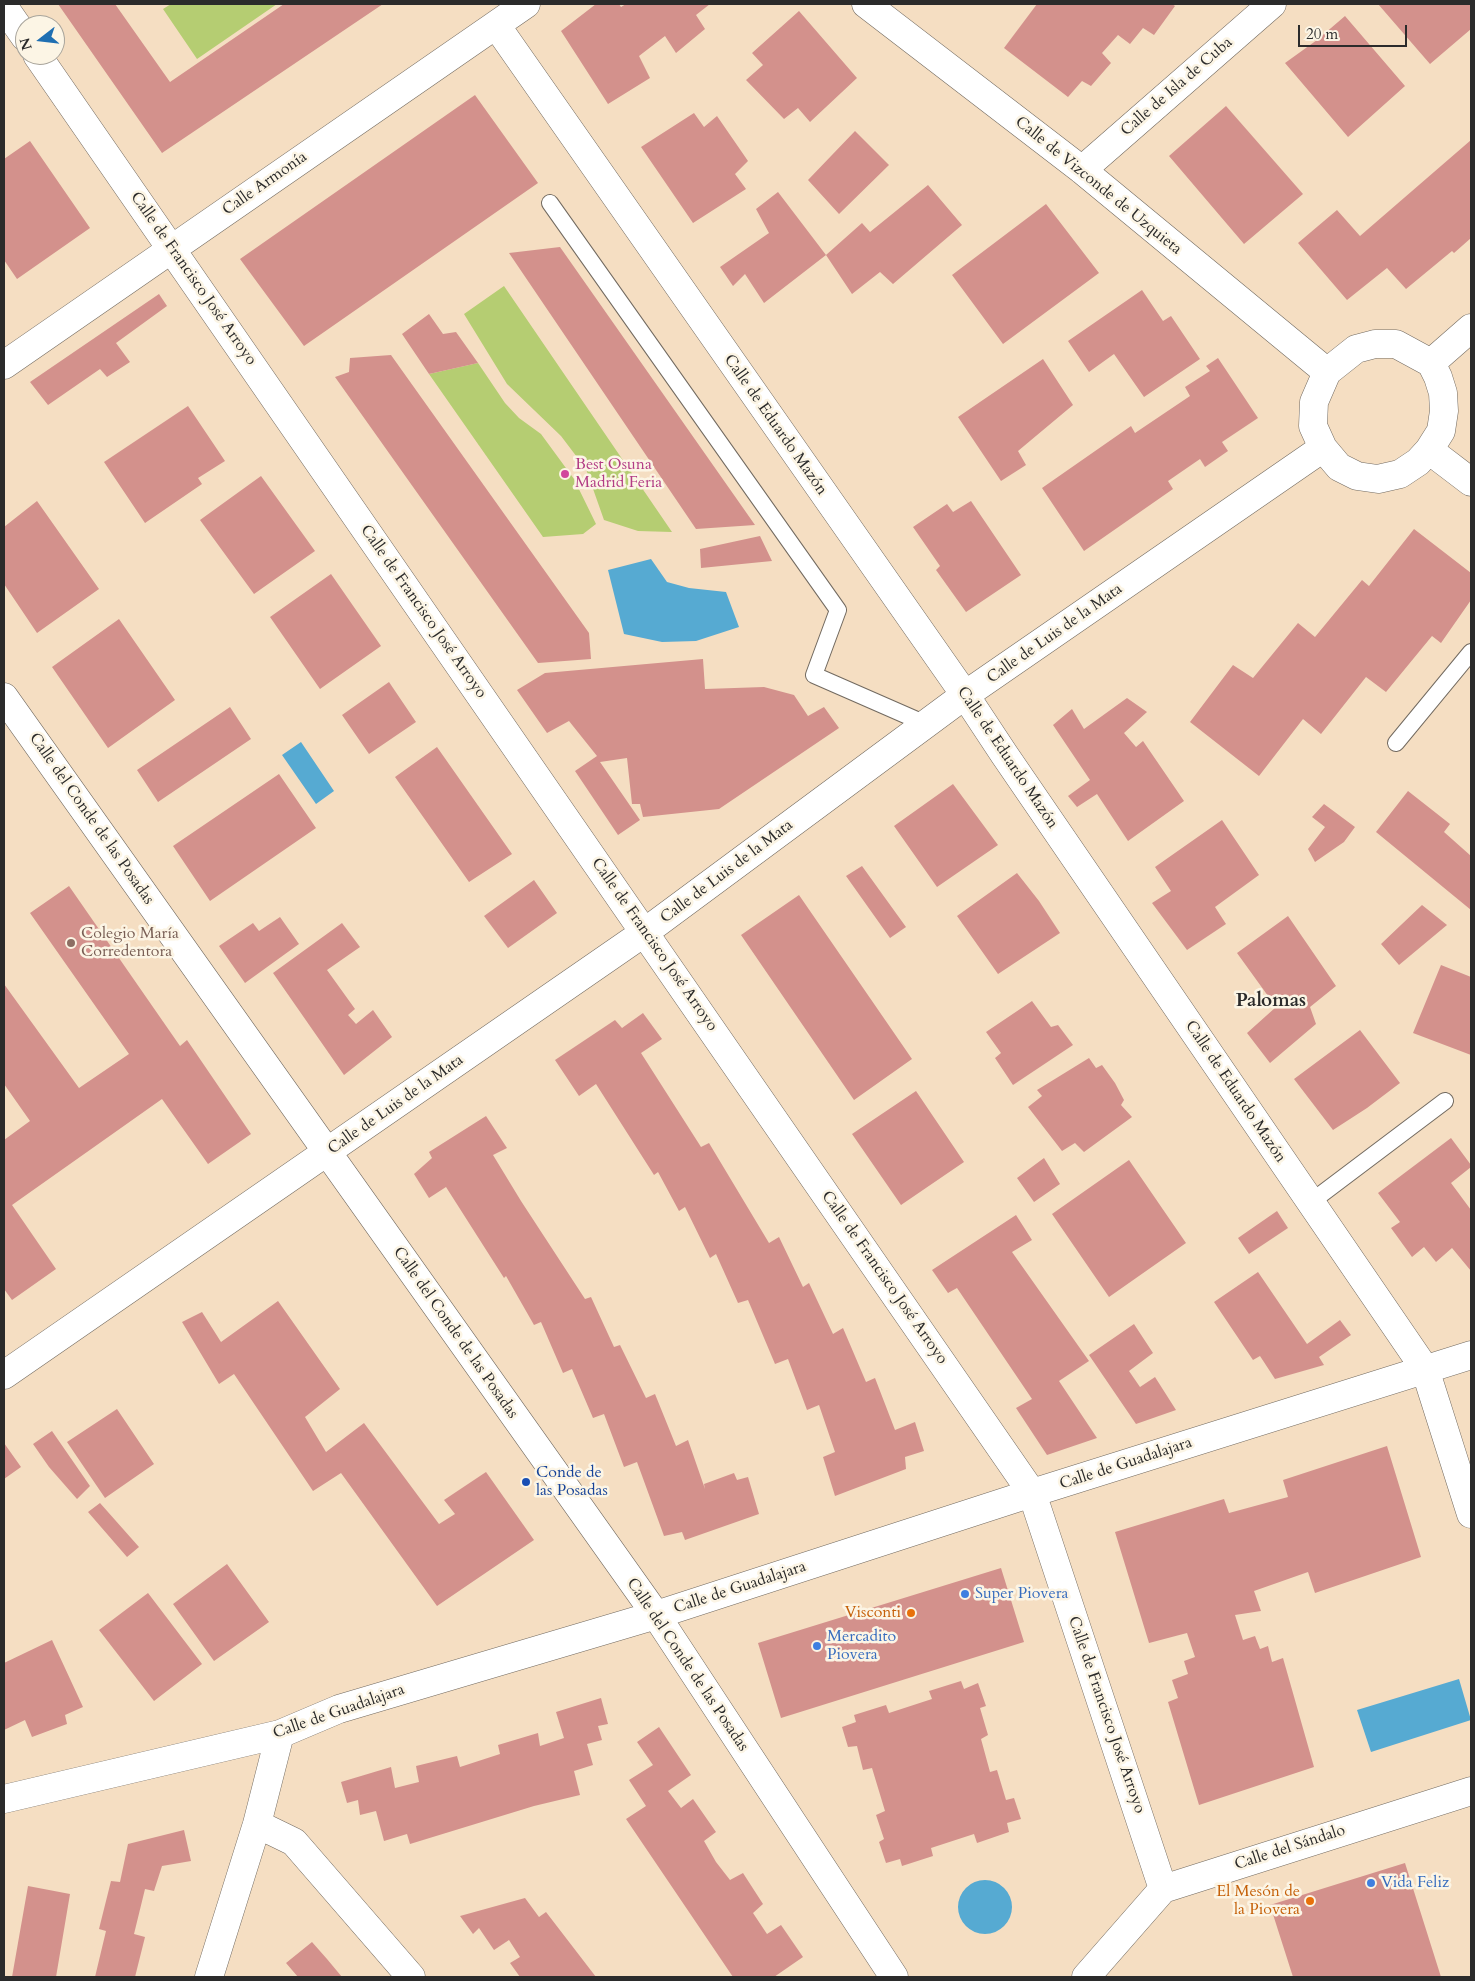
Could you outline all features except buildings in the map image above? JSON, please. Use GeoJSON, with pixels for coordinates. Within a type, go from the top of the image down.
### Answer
{"type":"FeatureCollection","features":[{"type":"Feature","properties":{"kind":"street","name":"Calle Armonía"},"geometry":{"type":"LineString","coordinates":[[4,365],[526,4]]}},
{"type":"Feature","properties":{"kind":"street","name":"Calle de Vizconde de Uzquieta"},"geometry":{"type":"LineString","coordinates":[[866,4],[1082,170],[1327,372]]}},
{"type":"Feature","properties":{"kind":"street","name":"Calle de Isla de Cuba"},"geometry":{"type":"LineString","coordinates":[[1082,170],[1272,4]]}},
{"type":"Feature","properties":{"kind":"street"},"geometry":{"type":"LineString","coordinates":[[4,6],[15,22]]}},
{"type":"Feature","properties":{"kind":"street","name":"Calle de Eduardo Mazón"},"geometry":{"type":"LineString","coordinates":[[496,25],[966,696],[1425,1369],[1471,1514]]}},
{"type":"Feature","properties":{"kind":"street","name":"Calle de Francisco José Arroyo"},"geometry":{"type":"LineString","coordinates":[[45,65],[1032,1494],[1163,1889]]}},
{"type":"Feature","properties":{"kind":"street"},"geometry":{"type":"LineString","coordinates":[[1431,363],[1471,328]]}},
{"type":"Feature","properties":{"kind":"street"},"geometry":{"type":"LineString","coordinates":[[1375,344],[1396,344],[1431,363],[1443,393],[1444,411],[1441,431],[1429,450],[1418,462],[1400,474],[1378,480],[1357,476],[1339,467],[1323,448],[1313,426],[1314,402],[1327,372],[1356,349],[1375,344]]}},
{"type":"Feature","properties":{"kind":"street","name":"Calle de Luis de la Mata"},"geometry":{"type":"LineString","coordinates":[[4,1373],[645,932],[926,724],[1323,448]]}},
{"type":"Feature","properties":{"kind":"street"},"geometry":{"type":"LineString","coordinates":[[1429,450],[1471,482]]}},
{"type":"Feature","properties":{"kind":"street","name":"Calle del Conde de las Posadas"},"geometry":{"type":"LineString","coordinates":[[4,697],[656,1615],[894,1977]]}},
{"type":"Feature","properties":{"kind":"street","name":"Calle de Guadalajara"},"geometry":{"type":"LineString","coordinates":[[4,1799],[280,1734],[339,1709],[656,1615],[1471,1355]]}},
{"type":"Feature","properties":{"kind":"street"},"geometry":{"type":"LineString","coordinates":[[209,1977],[256,1824],[280,1734]]}},
{"type":"Feature","properties":{"kind":"street","name":"Calle del Sándalo"},"geometry":{"type":"LineString","coordinates":[[1163,1889],[1471,1791]]}},
{"type":"Feature","properties":{"kind":"street"},"geometry":{"type":"LineString","coordinates":[[256,1824],[294,1842],[411,1977]]}},
{"type":"Feature","properties":{"kind":"street"},"geometry":{"type":"LineString","coordinates":[[1086,1977],[1163,1889]]}},
{"type":"Feature","properties":{"kind":"lane"},"geometry":{"type":"LineString","coordinates":[[550,203],[838,610],[814,675],[926,724]]}},
{"type":"Feature","properties":{"kind":"lane"},"geometry":{"type":"LineString","coordinates":[[1396,742],[1471,652]]}},
{"type":"Feature","properties":{"kind":"lane"},"geometry":{"type":"LineString","coordinates":[[1311,1202],[1445,1101]]}},
{"type":"Feature","properties":{"kind":"green space"},"geometry":{"type":"Polygon","coordinates":[[[171,4],[277,4],[197,59],[163,9],[171,4]]]}},
{"type":"Feature","properties":{"kind":"green space"},"geometry":{"type":"Polygon","coordinates":[[[504,286],[672,532],[638,531],[604,520],[586,469],[561,436],[507,384],[464,314],[504,286]]]}},
{"type":"Feature","properties":{"kind":"green space"},"geometry":{"type":"Polygon","coordinates":[[[478,363],[505,403],[519,418],[541,434],[574,479],[596,524],[583,534],[543,537],[429,374],[478,363]]]}},
{"type":"Feature","properties":{"kind":"water"},"geometry":{"type":"Polygon","coordinates":[[[651,559],[667,582],[689,588],[726,592],[739,627],[696,641],[662,642],[624,634],[608,570],[651,559]]]}},
{"type":"Feature","properties":{"kind":"water"},"geometry":{"type":"Polygon","coordinates":[[[301,742],[334,791],[316,804],[282,755],[301,742]]]}},
{"type":"Feature","properties":{"kind":"water"},"geometry":{"type":"Polygon","coordinates":[[[1459,1679],[1471,1720],[1371,1752],[1357,1710],[1459,1679]]]}},
{"type":"Feature","properties":{"kind":"water"},"geometry":{"type":"Polygon","coordinates":[[[985,1880],[1004,1888],[1012,1907],[1004,1926],[985,1934],[966,1926],[958,1907],[966,1888],[985,1880]]]}},
{"type":"Feature","properties":{"kind":"place","name":"Best Osuna Madrid Feria"},"geometry":{"type":"Point","coordinates":[565,474]}},
{"type":"Feature","properties":{"kind":"place","name":"Colegio María Corredentora"},"geometry":{"type":"Point","coordinates":[71,943]}},
{"type":"Feature","properties":{"kind":"place","name":"Conde de las Posadas"},"geometry":{"type":"Point","coordinates":[526,1482]}},
{"type":"Feature","properties":{"kind":"place","name":"Super Piovera"},"geometry":{"type":"Point","coordinates":[965,1594]}},
{"type":"Feature","properties":{"kind":"place","name":"Visconti"},"geometry":{"type":"Point","coordinates":[911,1613]}},
{"type":"Feature","properties":{"kind":"place","name":"Mercadito Piovera"},"geometry":{"type":"Point","coordinates":[817,1646]}},
{"type":"Feature","properties":{"kind":"place","name":"Vida Feliz"},"geometry":{"type":"Point","coordinates":[1371,1883]}},
{"type":"Feature","properties":{"kind":"place","name":"El Mesón de la Piovera"},"geometry":{"type":"Point","coordinates":[1310,1901]}},
{"type":"Feature","properties":{"kind":"district","name":"Palomas"},"geometry":{"type":"Point","coordinates":[1271,1002]}}]}
